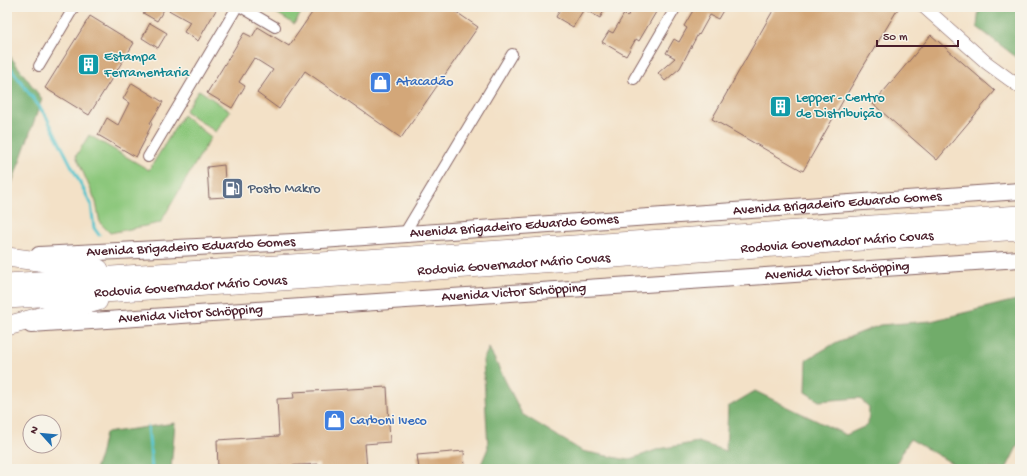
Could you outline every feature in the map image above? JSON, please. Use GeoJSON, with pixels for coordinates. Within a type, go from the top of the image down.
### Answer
{"type":"FeatureCollection","features":[{"type":"Feature","properties":{"kind":"highway","name":"Rodovia Governador Mário Covas"},"geometry":{"type":"LineString","coordinates":[[7,283],[1020,215]]}},
{"type":"Feature","properties":{"kind":"highway","name":"Rodovia Governador Mário Covas"},"geometry":{"type":"LineString","coordinates":[[7,299],[1020,230]]}},
{"type":"Feature","properties":{"kind":"highway"},"geometry":{"type":"LineString","coordinates":[[7,257],[144,274]]}},
{"type":"Feature","properties":{"kind":"highway"},"geometry":{"type":"LineString","coordinates":[[7,326],[135,291]]}},
{"type":"Feature","properties":{"kind":"main road","name":"Avenida Brigadeiro Eduardo Gomes"},"geometry":{"type":"LineString","coordinates":[[7,257],[293,242],[1020,192]]}},
{"type":"Feature","properties":{"kind":"main road","name":"Avenida Victor Schöpping"},"geometry":{"type":"LineString","coordinates":[[7,326],[1020,259]]}},
{"type":"Feature","properties":{"kind":"street"},"geometry":{"type":"LineString","coordinates":[[39,66],[74,7]]}},
{"type":"Feature","properties":{"kind":"street"},"geometry":{"type":"LineString","coordinates":[[148,157],[237,7]]}},
{"type":"Feature","properties":{"kind":"street"},"geometry":{"type":"LineString","coordinates":[[242,7],[275,27]]}},
{"type":"Feature","properties":{"kind":"street"},"geometry":{"type":"LineString","coordinates":[[634,79],[676,7]]}},
{"type":"Feature","properties":{"kind":"street"},"geometry":{"type":"LineString","coordinates":[[924,7],[987,63],[1020,87]]}},
{"type":"Feature","properties":{"kind":"street"},"geometry":{"type":"LineString","coordinates":[[404,234],[512,54]]}},
{"type":"Feature","properties":{"kind":"green space"},"geometry":{"type":"Polygon","coordinates":[[[267,7],[305,7],[294,24],[267,7]]]}},
{"type":"Feature","properties":{"kind":"green space"},"geometry":{"type":"Polygon","coordinates":[[[979,7],[1020,7],[1020,60],[977,27],[979,7]]]}},
{"type":"Feature","properties":{"kind":"green space"},"geometry":{"type":"Polygon","coordinates":[[[7,52],[42,99],[7,197],[7,52]]]}},
{"type":"Feature","properties":{"kind":"green space"},"geometry":{"type":"Polygon","coordinates":[[[199,90],[230,111],[216,132],[185,111],[199,90]]]}},
{"type":"Feature","properties":{"kind":"green space"},"geometry":{"type":"Polygon","coordinates":[[[183,115],[211,137],[160,223],[110,233],[100,223],[96,202],[76,156],[89,135],[149,170],[183,115]]]}},
{"type":"Feature","properties":{"kind":"green space"},"geometry":{"type":"Polygon","coordinates":[[[1020,299],[1020,441],[1006,469],[962,469],[910,439],[893,469],[479,469],[488,448],[483,360],[489,348],[522,414],[582,451],[628,460],[659,449],[698,442],[726,451],[728,407],[755,391],[846,435],[868,425],[869,407],[859,398],[819,401],[805,392],[806,360],[837,342],[880,325],[931,321],[1020,299]]]}},
{"type":"Feature","properties":{"kind":"green space"},"geometry":{"type":"Polygon","coordinates":[[[175,423],[171,469],[95,469],[100,456],[105,433],[175,423]]]}},
{"type":"Feature","properties":{"kind":"building"},"geometry":{"type":"Polygon","coordinates":[[[147,7],[211,7],[216,10],[198,41],[184,32],[190,22],[165,8],[157,21],[143,13],[147,7]]]}},
{"type":"Feature","properties":{"kind":"building","name":"Atacadão"},"geometry":{"type":"Polygon","coordinates":[[[316,7],[449,7],[478,27],[401,138],[305,71],[279,109],[257,93],[273,70],[254,58],[239,82],[245,86],[232,108],[207,93],[244,33],[252,37],[258,27],[289,46],[316,7]]]}},
{"type":"Feature","properties":{"kind":"building"},"geometry":{"type":"Polygon","coordinates":[[[561,7],[606,7],[600,18],[584,9],[573,27],[556,17],[561,7]]]}},
{"type":"Feature","properties":{"kind":"building"},"geometry":{"type":"Polygon","coordinates":[[[633,7],[659,7],[639,41],[636,39],[626,56],[602,42],[609,31],[613,33],[624,14],[627,17],[633,7]]]}},
{"type":"Feature","properties":{"kind":"building"},"geometry":{"type":"Polygon","coordinates":[[[695,7],[725,7],[718,19],[710,15],[680,68],[665,81],[658,73],[675,58],[666,53],[674,39],[679,42],[687,28],[684,26],[695,7]]]}},
{"type":"Feature","properties":{"kind":"building"},"geometry":{"type":"Polygon","coordinates":[[[775,7],[899,7],[803,171],[712,119],[775,7]]]}},
{"type":"Feature","properties":{"kind":"building","name":"Estampa Ferramentaria"},"geometry":{"type":"Polygon","coordinates":[[[90,16],[134,43],[89,115],[45,88],[90,16]]]}},
{"type":"Feature","properties":{"kind":"building"},"geometry":{"type":"Polygon","coordinates":[[[150,23],[167,33],[158,48],[142,38],[150,23]]]}},
{"type":"Feature","properties":{"kind":"building"},"geometry":{"type":"Polygon","coordinates":[[[931,35],[995,91],[937,160],[873,104],[931,35]]]}},
{"type":"Feature","properties":{"kind":"building"},"geometry":{"type":"Polygon","coordinates":[[[132,83],[163,102],[150,123],[152,124],[136,157],[98,135],[107,118],[118,125],[129,103],[123,99],[132,83]]]}},
{"type":"Feature","properties":{"kind":"building"},"geometry":{"type":"Polygon","coordinates":[[[224,165],[226,197],[209,198],[207,167],[224,165]]]}},
{"type":"Feature","properties":{"kind":"building","name":"Carboni Iveco"},"geometry":{"type":"Polygon","coordinates":[[[387,387],[390,442],[365,444],[367,469],[319,469],[319,464],[269,467],[269,469],[218,469],[217,440],[279,436],[277,399],[294,398],[293,392],[387,387]]]}},
{"type":"Feature","properties":{"kind":"building"},"geometry":{"type":"Polygon","coordinates":[[[464,451],[465,469],[419,469],[417,455],[464,451]]]}},
{"type":"Feature","properties":{"kind":"waterway"},"geometry":{"type":"LineString","coordinates":[[7,63],[46,116],[91,204],[94,228],[99,235]]}},
{"type":"Feature","properties":{"kind":"waterway"},"geometry":{"type":"LineString","coordinates":[[148,427],[152,469]]}},
{"type":"Feature","properties":{"kind":"place","name":"Estampa Ferramentaria"},"geometry":{"type":"Point","coordinates":[89,65]}},
{"type":"Feature","properties":{"kind":"place","name":"Atacadão"},"geometry":{"type":"Point","coordinates":[380,82]}},
{"type":"Feature","properties":{"kind":"place","name":"Lepper - Centro de Distribuição"},"geometry":{"type":"Point","coordinates":[780,106]}},
{"type":"Feature","properties":{"kind":"place","name":"Posto Makro"},"geometry":{"type":"Point","coordinates":[233,189]}},
{"type":"Feature","properties":{"kind":"place","name":"Carboni Iveco"},"geometry":{"type":"Point","coordinates":[334,421]}}]}
